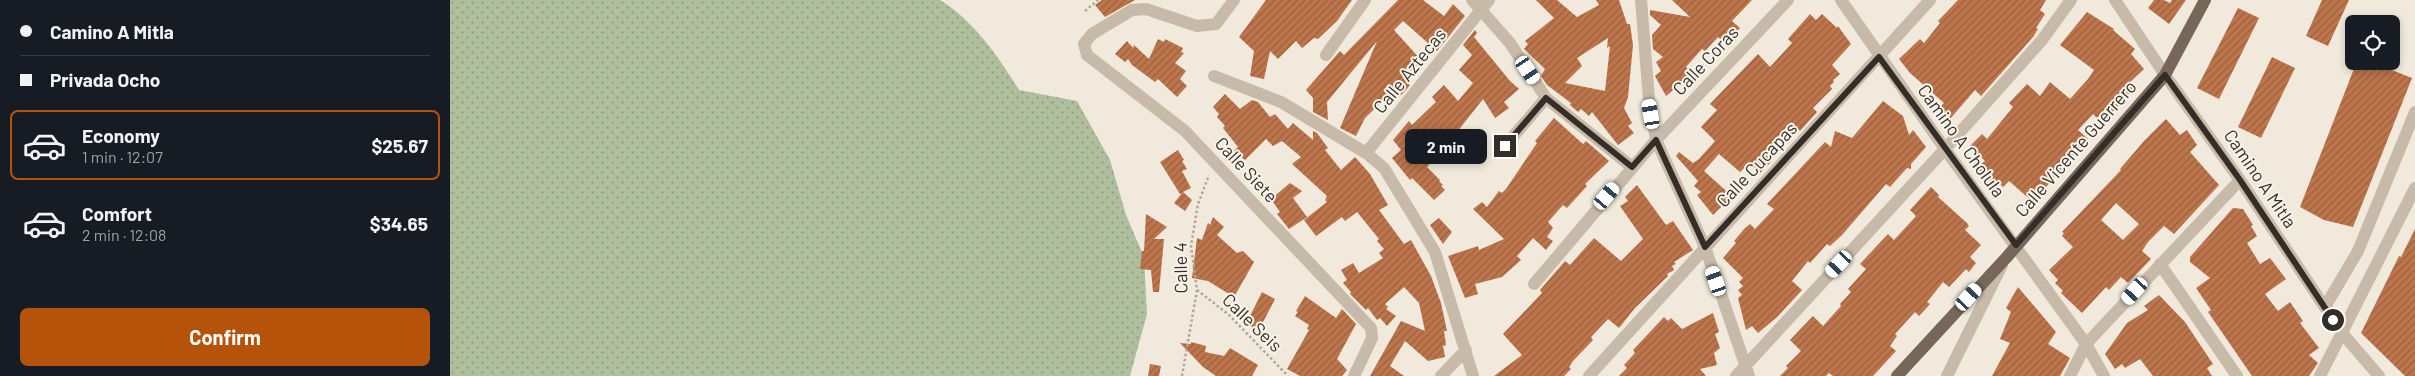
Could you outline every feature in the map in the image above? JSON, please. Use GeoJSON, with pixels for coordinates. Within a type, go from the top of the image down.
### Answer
{"type":"FeatureCollection","features":[{"type":"Feature","properties":{"kind":"main road","name":"Calle Vicente Guerrero"},"geometry":{"type":"LineString","coordinates":[[1897,376],[2006,258],[2165,75],[2205,0]]}},
{"type":"Feature","properties":{"kind":"street","name":"Calle Siete"},"geometry":{"type":"LineString","coordinates":[[1234,0],[1216,24],[1197,26],[1146,9],[1132,10],[1092,34],[1084,44],[1087,55],[1185,131],[1374,332],[1354,376]]}},
{"type":"Feature","properties":{"kind":"street"},"geometry":{"type":"LineString","coordinates":[[1326,55],[1364,0]]}},
{"type":"Feature","properties":{"kind":"street"},"geometry":{"type":"LineString","coordinates":[[1472,0],[1485,5],[1546,98],[1632,167]]}},
{"type":"Feature","properties":{"kind":"street"},"geometry":{"type":"LineString","coordinates":[[1641,0],[1648,100],[1656,140],[1705,247],[1748,371]]}},
{"type":"Feature","properties":{"kind":"street","name":"Calle Coras"},"geometry":{"type":"LineString","coordinates":[[1534,284],[1656,140],[1788,0]]}},
{"type":"Feature","properties":{"kind":"street","name":"Camino A Cholula"},"geometry":{"type":"LineString","coordinates":[[1842,0],[1879,57],[2086,344],[2104,376]]}},
{"type":"Feature","properties":{"kind":"street","name":"Calle Cucapas"},"geometry":{"type":"LineString","coordinates":[[1589,376],[1930,0]]}},
{"type":"Feature","properties":{"kind":"street"},"geometry":{"type":"LineString","coordinates":[[1736,376],[1748,371],[2042,40],[2071,0]]}},
{"type":"Feature","properties":{"kind":"street","name":"Camino A Mitla"},"geometry":{"type":"LineString","coordinates":[[2115,0],[2165,75],[2240,180],[2342,333],[2379,376]]}},
{"type":"Feature","properties":{"kind":"street","name":"Calle Aztecas"},"geometry":{"type":"LineString","coordinates":[[1366,153],[1485,5]]}},
{"type":"Feature","properties":{"kind":"street"},"geometry":{"type":"LineString","coordinates":[[1214,76],[1281,102],[1366,153],[1384,168],[1434,252],[1473,376]]}},
{"type":"Feature","properties":{"kind":"street"},"geometry":{"type":"LineString","coordinates":[[1505,146],[1546,98]]}},
{"type":"Feature","properties":{"kind":"street"},"geometry":{"type":"LineString","coordinates":[[2325,307],[2358,251],[2415,112]]}},
{"type":"Feature","properties":{"kind":"street"},"geometry":{"type":"LineString","coordinates":[[2070,376],[2086,344],[2240,180]]}},
{"type":"Feature","properties":{"kind":"street"},"geometry":{"type":"LineString","coordinates":[[2320,376],[2415,188]]}},
{"type":"Feature","properties":{"kind":"street"},"geometry":{"type":"LineString","coordinates":[[1947,376],[2006,258]]}},
{"type":"Feature","properties":{"kind":"street"},"geometry":{"type":"LineString","coordinates":[[2160,264],[2237,376]]}},
{"type":"Feature","properties":{"kind":"street"},"geometry":{"type":"LineString","coordinates":[[1442,376],[1466,350]]}},
{"type":"Feature","properties":{"kind":"path"},"geometry":{"type":"LineString","coordinates":[[1085,10],[1098,0]]}},
{"type":"Feature","properties":{"kind":"path","name":"Calle 4"},"geometry":{"type":"LineString","coordinates":[[1182,376],[1197,290],[1191,246],[1198,204],[1214,162]]}},
{"type":"Feature","properties":{"kind":"path","name":"Calle Seis"},"geometry":{"type":"LineString","coordinates":[[1197,290],[1229,315],[1288,376]]}},
{"type":"Feature","properties":{"kind":"green space"},"geometry":{"type":"Polygon","coordinates":[[[450,0],[940,0],[964,18],[984,40],[1019,90],[1077,101],[1110,160],[1126,215],[1144,257],[1147,314],[1130,376],[450,376],[450,0]]]}},
{"type":"Feature","properties":{"kind":"building"},"geometry":{"type":"Polygon","coordinates":[[[1102,0],[1135,0],[1105,17],[1095,5],[1102,0]]]}},
{"type":"Feature","properties":{"kind":"building"},"geometry":{"type":"Polygon","coordinates":[[[1266,0],[1352,0],[1337,21],[1318,39],[1314,38],[1302,48],[1296,41],[1278,59],[1270,51],[1264,79],[1250,76],[1254,51],[1239,37],[1266,0]]]}},
{"type":"Feature","properties":{"kind":"building"},"geometry":{"type":"Polygon","coordinates":[[[1398,0],[1423,0],[1444,16],[1453,4],[1465,16],[1437,51],[1403,21],[1394,30],[1422,61],[1403,77],[1410,85],[1406,90],[1399,97],[1393,91],[1365,118],[1356,136],[1340,128],[1377,41],[1327,102],[1328,120],[1313,112],[1313,98],[1306,90],[1340,51],[1344,55],[1398,0]]]}},
{"type":"Feature","properties":{"kind":"building"},"geometry":{"type":"Polygon","coordinates":[[[1536,0],[1557,0],[1577,17],[1599,5],[1596,0],[1619,0],[1627,24],[1630,24],[1633,45],[1628,97],[1624,108],[1632,123],[1628,126],[1634,133],[1618,145],[1592,112],[1589,116],[1581,109],[1578,112],[1570,105],[1571,103],[1547,85],[1541,76],[1545,69],[1524,49],[1528,44],[1525,41],[1554,18],[1536,0]],[[1608,38],[1577,58],[1582,66],[1565,83],[1605,91],[1610,46],[1607,48],[1608,38]]]}},
{"type":"Feature","properties":{"kind":"building"},"geometry":{"type":"Polygon","coordinates":[[[1672,0],[1752,0],[1732,21],[1740,28],[1736,33],[1726,44],[1718,37],[1705,51],[1702,49],[1686,67],[1692,74],[1666,96],[1655,76],[1661,71],[1656,62],[1663,57],[1653,49],[1652,35],[1661,25],[1650,15],[1650,10],[1690,17],[1672,0]]]}},
{"type":"Feature","properties":{"kind":"building"},"geometry":{"type":"Polygon","coordinates":[[[1958,0],[2046,0],[2040,10],[2045,14],[2036,28],[2038,29],[2033,37],[1981,96],[1975,90],[1950,119],[1939,108],[1944,103],[1910,73],[1899,59],[1920,39],[1924,43],[1940,23],[1938,21],[1958,0]]]}},
{"type":"Feature","properties":{"kind":"building"},"geometry":{"type":"Polygon","coordinates":[[[2154,0],[2164,0],[2170,3],[2172,0],[2186,0],[2169,24],[2148,8],[2154,0]]]}},
{"type":"Feature","properties":{"kind":"building"},"geometry":{"type":"Polygon","coordinates":[[[2322,0],[2349,0],[2328,46],[2306,36],[2322,0]]]}},
{"type":"Feature","properties":{"kind":"building"},"geometry":{"type":"Polygon","coordinates":[[[2238,8],[2259,18],[2219,99],[2197,88],[2238,8]]]}},
{"type":"Feature","properties":{"kind":"building"},"geometry":{"type":"Polygon","coordinates":[[[2087,12],[2114,29],[2135,49],[2131,54],[2144,69],[2130,82],[2136,86],[2112,113],[2106,108],[2097,118],[2093,114],[2078,130],[2088,139],[2033,202],[2009,181],[2003,187],[2000,184],[1991,191],[1977,167],[1985,161],[1970,146],[1982,134],[1987,139],[2013,107],[2009,103],[2027,84],[2040,96],[2050,82],[2070,99],[2088,79],[2094,70],[2060,45],[2087,12]]]}},
{"type":"Feature","properties":{"kind":"building"},"geometry":{"type":"Polygon","coordinates":[[[1810,14],[1816,20],[1822,14],[1837,28],[1838,26],[1851,44],[1832,65],[1840,74],[1833,80],[1834,82],[1830,86],[1832,89],[1813,108],[1817,112],[1800,131],[1791,122],[1774,141],[1780,146],[1768,158],[1772,161],[1760,173],[1749,163],[1740,172],[1719,154],[1704,171],[1734,198],[1726,208],[1723,205],[1713,215],[1697,195],[1701,192],[1694,186],[1698,181],[1676,156],[1679,152],[1693,163],[1699,159],[1715,141],[1701,127],[1717,110],[1710,104],[1758,54],[1770,67],[1792,43],[1788,39],[1810,14]]]}},
{"type":"Feature","properties":{"kind":"building"},"geometry":{"type":"Polygon","coordinates":[[[1475,30],[1477,33],[1474,37],[1510,81],[1519,89],[1504,102],[1509,108],[1495,118],[1483,99],[1450,141],[1447,137],[1431,152],[1436,157],[1427,167],[1440,180],[1443,185],[1441,186],[1445,190],[1434,200],[1412,178],[1410,180],[1392,158],[1401,150],[1393,140],[1409,121],[1412,125],[1436,102],[1432,97],[1444,85],[1458,101],[1473,83],[1459,70],[1472,55],[1463,45],[1475,30]]]}},
{"type":"Feature","properties":{"kind":"building"},"geometry":{"type":"Polygon","coordinates":[[[1158,39],[1164,42],[1165,39],[1183,48],[1181,52],[1184,53],[1175,63],[1186,71],[1180,79],[1187,86],[1177,97],[1158,79],[1155,82],[1132,65],[1128,59],[1125,62],[1115,54],[1127,41],[1133,48],[1134,45],[1149,59],[1158,39]]]}},
{"type":"Feature","properties":{"kind":"building"},"geometry":{"type":"Polygon","coordinates":[[[2272,57],[2295,68],[2261,138],[2238,127],[2272,57]]]}},
{"type":"Feature","properties":{"kind":"building"},"geometry":{"type":"Polygon","coordinates":[[[2353,70],[2392,70],[2412,78],[2353,227],[2324,220],[2300,207],[2353,70]]]}},
{"type":"Feature","properties":{"kind":"building"},"geometry":{"type":"Polygon","coordinates":[[[1225,94],[1240,109],[1252,100],[1258,102],[1270,117],[1275,114],[1288,129],[1293,123],[1313,140],[1313,131],[1317,133],[1328,148],[1325,150],[1341,170],[1355,157],[1370,174],[1388,205],[1379,210],[1404,244],[1411,240],[1431,276],[1441,303],[1447,331],[1444,331],[1446,345],[1443,346],[1445,357],[1428,361],[1405,341],[1390,366],[1404,376],[1370,376],[1401,321],[1425,331],[1419,303],[1404,287],[1385,304],[1388,307],[1386,309],[1396,316],[1387,326],[1380,318],[1377,320],[1368,308],[1366,310],[1350,294],[1351,292],[1343,283],[1347,280],[1341,270],[1353,263],[1359,273],[1383,258],[1379,253],[1384,249],[1377,241],[1379,239],[1357,212],[1345,221],[1342,217],[1316,236],[1304,220],[1327,202],[1325,200],[1327,196],[1292,164],[1301,157],[1282,141],[1273,146],[1266,139],[1245,160],[1234,151],[1238,147],[1223,128],[1225,126],[1217,117],[1219,114],[1213,107],[1225,94]]]}},
{"type":"Feature","properties":{"kind":"building"},"geometry":{"type":"Polygon","coordinates":[[[1883,101],[1903,116],[1909,135],[1913,130],[1926,147],[1911,164],[1911,169],[1907,168],[1890,187],[1886,184],[1842,235],[1830,246],[1827,244],[1810,263],[1808,261],[1792,281],[1802,290],[1777,317],[1758,333],[1752,326],[1746,330],[1738,298],[1742,295],[1738,290],[1743,286],[1739,282],[1743,278],[1723,258],[1736,243],[1734,241],[1745,228],[1750,224],[1755,229],[1774,209],[1767,204],[1825,142],[1831,147],[1835,131],[1852,138],[1883,101]]]}},
{"type":"Feature","properties":{"kind":"building"},"geometry":{"type":"Polygon","coordinates":[[[1554,118],[1583,144],[1586,141],[1609,161],[1585,184],[1587,186],[1567,208],[1563,205],[1548,222],[1553,228],[1547,237],[1553,241],[1546,250],[1533,238],[1517,256],[1521,260],[1502,277],[1475,284],[1478,294],[1465,298],[1448,256],[1478,246],[1479,250],[1504,239],[1473,209],[1482,202],[1487,207],[1499,191],[1502,193],[1506,189],[1537,143],[1535,141],[1554,118]]]}},
{"type":"Feature","properties":{"kind":"building"},"geometry":{"type":"Polygon","coordinates":[[[2166,119],[2180,135],[2187,130],[2197,145],[2190,152],[2219,185],[2174,234],[2164,226],[2148,242],[2142,251],[2151,259],[2128,283],[2121,277],[2109,290],[2106,287],[2082,313],[2061,293],[2063,291],[2055,283],[2058,280],[2049,270],[2073,247],[2062,236],[2064,233],[2062,232],[2121,170],[2144,141],[2166,119]],[[2116,203],[2101,220],[2123,240],[2139,224],[2116,203]]]}},
{"type":"Feature","properties":{"kind":"building"},"geometry":{"type":"Polygon","coordinates":[[[1178,150],[1187,169],[1182,171],[1191,188],[1183,192],[1192,200],[1185,211],[1174,203],[1182,193],[1180,194],[1160,162],[1178,150]]]}},
{"type":"Feature","properties":{"kind":"building"},"geometry":{"type":"Polygon","coordinates":[[[1290,183],[1302,191],[1293,198],[1307,217],[1289,229],[1277,214],[1280,212],[1271,199],[1290,183]]]}},
{"type":"Feature","properties":{"kind":"building"},"geometry":{"type":"Polygon","coordinates":[[[1637,185],[1666,225],[1673,221],[1693,250],[1674,262],[1676,264],[1672,266],[1674,270],[1667,274],[1668,276],[1635,308],[1619,328],[1608,319],[1591,337],[1593,340],[1573,361],[1569,367],[1571,369],[1564,376],[1494,376],[1522,355],[1503,334],[1542,293],[1540,290],[1565,261],[1570,265],[1594,238],[1621,261],[1643,239],[1620,206],[1628,201],[1625,197],[1637,185]]]}},
{"type":"Feature","properties":{"kind":"building"},"geometry":{"type":"Polygon","coordinates":[[[1931,187],[1939,195],[1938,197],[1967,223],[1969,226],[1965,230],[1981,245],[1970,257],[1976,263],[1969,272],[1966,269],[1949,287],[1943,282],[1927,302],[1930,304],[1919,316],[1915,312],[1895,334],[1897,336],[1890,346],[1896,351],[1873,376],[1833,376],[1829,373],[1826,376],[1780,376],[1788,368],[1786,366],[1801,351],[1790,340],[1813,316],[1823,326],[1851,292],[1848,289],[1866,269],[1860,264],[1888,234],[1894,240],[1916,216],[1910,210],[1931,187]]]}},
{"type":"Feature","properties":{"kind":"building"},"geometry":{"type":"Polygon","coordinates":[[[2233,208],[2243,209],[2253,225],[2251,226],[2257,236],[2247,243],[2260,264],[2270,258],[2286,279],[2265,294],[2278,311],[2290,302],[2303,321],[2300,323],[2319,348],[2309,355],[2318,363],[2309,376],[2252,376],[2208,312],[2211,310],[2196,288],[2210,278],[2190,262],[2190,257],[2233,208]]]}},
{"type":"Feature","properties":{"kind":"building"},"geometry":{"type":"Polygon","coordinates":[[[1146,214],[1167,227],[1154,239],[1164,239],[1159,292],[1153,292],[1151,270],[1140,269],[1142,251],[1144,251],[1146,214]]]}},
{"type":"Feature","properties":{"kind":"building"},"geometry":{"type":"Polygon","coordinates":[[[1213,217],[1224,227],[1217,235],[1237,253],[1243,251],[1254,262],[1234,297],[1208,281],[1192,278],[1197,238],[1202,240],[1208,223],[1210,225],[1213,217]]]}},
{"type":"Feature","properties":{"kind":"building"},"geometry":{"type":"Polygon","coordinates":[[[1439,218],[1452,232],[1443,244],[1430,225],[1439,218]]]}},
{"type":"Feature","properties":{"kind":"building"},"geometry":{"type":"Polygon","coordinates":[[[2415,229],[2415,376],[2405,376],[2361,333],[2399,256],[2401,257],[2415,229]]]}},
{"type":"Feature","properties":{"kind":"building"},"geometry":{"type":"Polygon","coordinates":[[[2018,287],[2056,332],[2048,344],[2070,358],[2060,376],[1992,376],[2010,343],[2000,339],[2011,312],[2006,308],[2018,287]]]}},
{"type":"Feature","properties":{"kind":"building"},"geometry":{"type":"Polygon","coordinates":[[[1262,292],[1275,299],[1259,330],[1246,324],[1262,292]]]}},
{"type":"Feature","properties":{"kind":"building"},"geometry":{"type":"Polygon","coordinates":[[[2159,295],[2185,322],[2213,364],[2207,368],[2212,376],[2153,376],[2140,359],[2125,368],[2122,364],[2115,369],[2105,354],[2127,323],[2148,310],[2144,306],[2159,295]]]}},
{"type":"Feature","properties":{"kind":"building"},"geometry":{"type":"Polygon","coordinates":[[[1305,296],[1336,318],[1342,309],[1356,324],[1337,359],[1347,370],[1342,376],[1300,376],[1287,369],[1309,330],[1307,329],[1309,325],[1295,316],[1305,296]]]}},
{"type":"Feature","properties":{"kind":"building"},"geometry":{"type":"Polygon","coordinates":[[[1713,313],[1719,332],[1715,334],[1720,348],[1714,353],[1717,365],[1700,369],[1706,376],[1619,376],[1627,368],[1624,365],[1635,353],[1633,350],[1664,317],[1668,321],[1671,318],[1682,329],[1713,313]]]}},
{"type":"Feature","properties":{"kind":"building"},"geometry":{"type":"Polygon","coordinates":[[[1191,342],[1206,346],[1205,352],[1224,356],[1230,348],[1258,365],[1252,376],[1216,376],[1203,367],[1180,343],[1191,344],[1191,342]]]}},
{"type":"Feature","properties":{"kind":"building"},"geometry":{"type":"Polygon","coordinates":[[[1150,364],[1161,366],[1159,376],[1148,376],[1150,364]]]}},
{"type":"Feature","properties":{"kind":"route"},"geometry":{"type":"LineString","coordinates":[[1505,146],[1546,98],[1632,167],[1656,140],[1705,247],[1879,57],[2016,245],[2165,75],[2240,180],[2333,320]]}}]}
